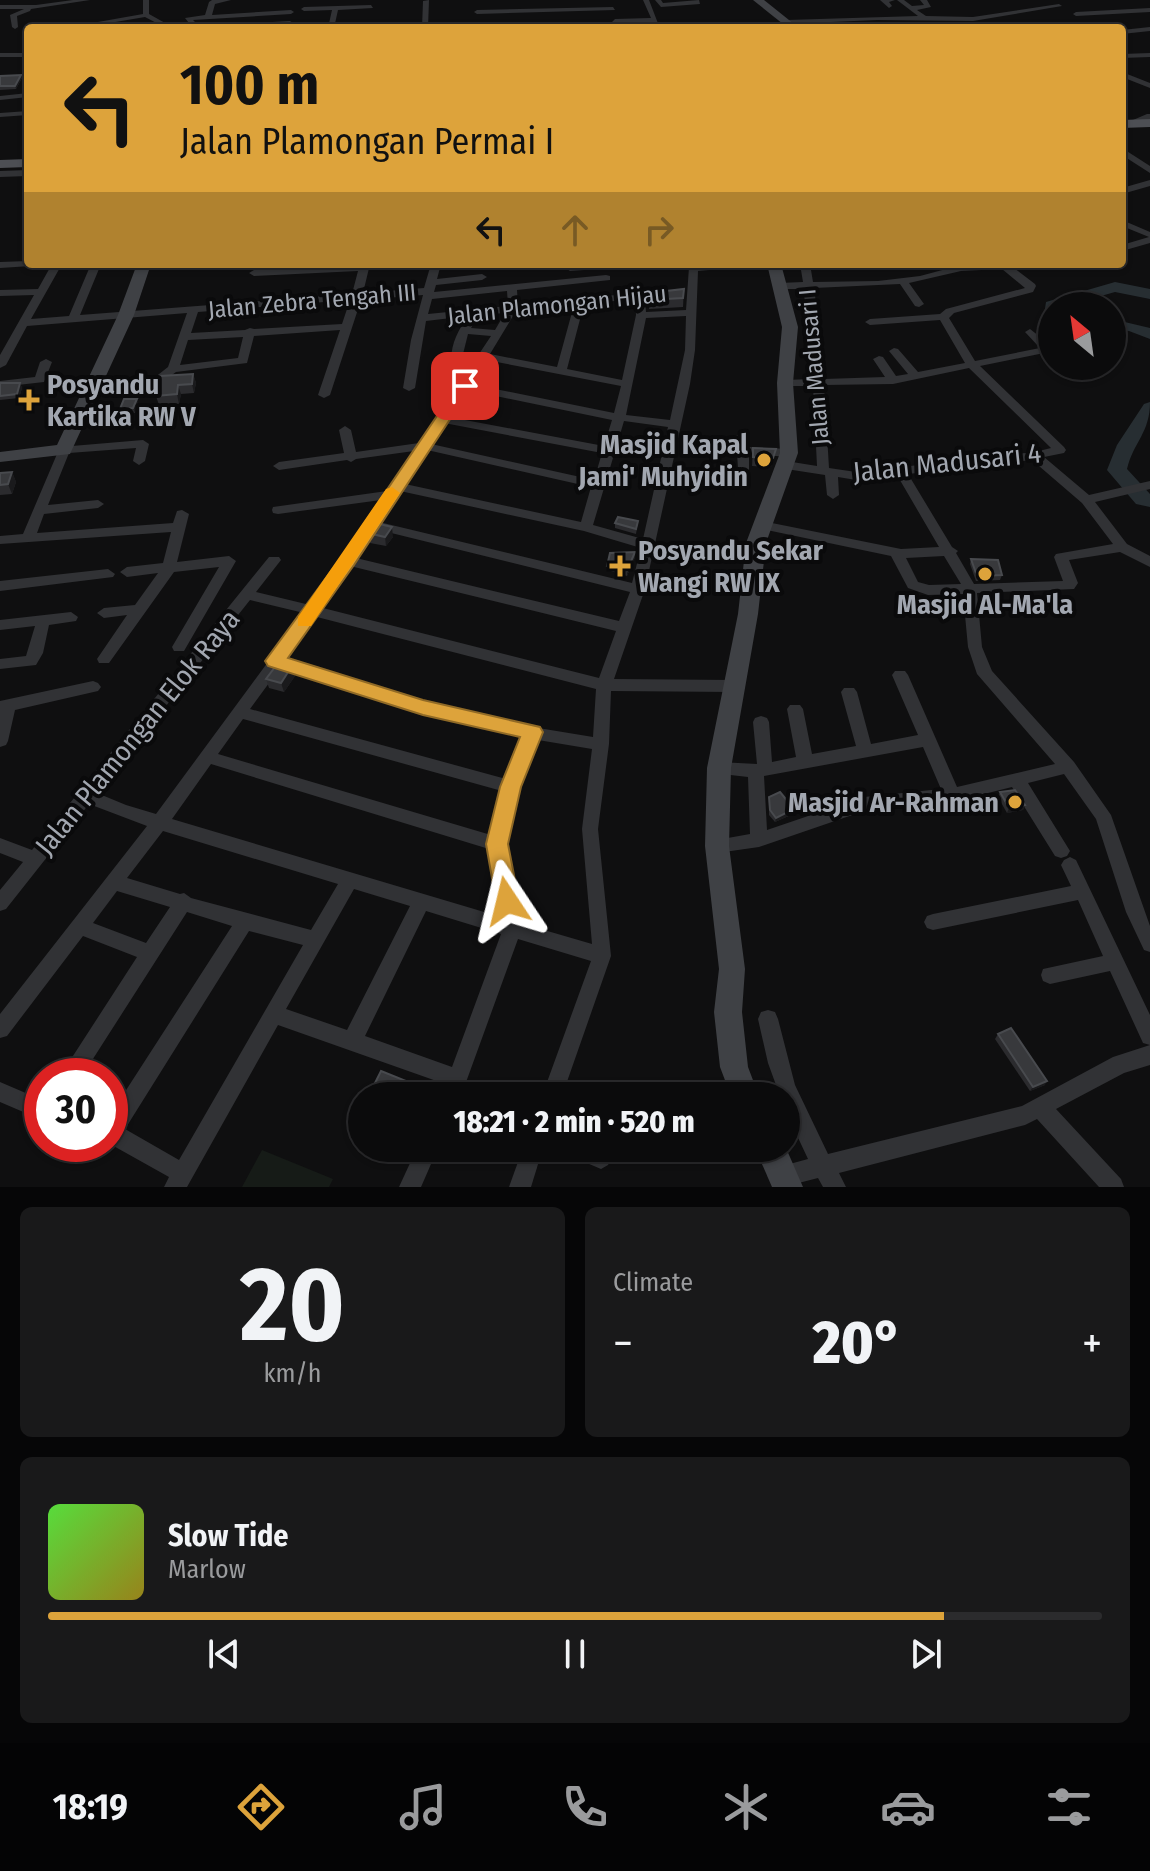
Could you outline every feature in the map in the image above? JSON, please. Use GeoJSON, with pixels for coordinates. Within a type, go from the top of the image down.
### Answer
{"type":"FeatureCollection","features":[{"type":"Feature","properties":{"kind":"main road"},"geometry":{"type":"LineString","coordinates":[[1126,122],[1147,120]]}},
{"type":"Feature","properties":{"kind":"main road"},"geometry":{"type":"LineString","coordinates":[[0,165],[24,164]]}},
{"type":"Feature","properties":{"kind":"street"},"geometry":{"type":"LineString","coordinates":[[55,5],[87,0]]}},
{"type":"Feature","properties":{"kind":"street"},"geometry":{"type":"LineString","coordinates":[[146,0],[149,17]]}},
{"type":"Feature","properties":{"kind":"street"},"geometry":{"type":"LineString","coordinates":[[209,13],[212,2],[228,0]]}},
{"type":"Feature","properties":{"kind":"street"},"geometry":{"type":"LineString","coordinates":[[415,24],[417,1],[427,0],[425,24]]}},
{"type":"Feature","properties":{"kind":"street"},"geometry":{"type":"LineString","coordinates":[[477,24],[479,0]]}},
{"type":"Feature","properties":{"kind":"street"},"geometry":{"type":"LineString","coordinates":[[611,0],[616,24]]}},
{"type":"Feature","properties":{"kind":"street"},"geometry":{"type":"LineString","coordinates":[[646,0],[656,24]]}},
{"type":"Feature","properties":{"kind":"street"},"geometry":{"type":"LineString","coordinates":[[656,0],[661,5],[697,4],[696,0]]}},
{"type":"Feature","properties":{"kind":"street"},"geometry":{"type":"LineString","coordinates":[[656,0],[664,24]]}},
{"type":"Feature","properties":{"kind":"street"},"geometry":{"type":"LineString","coordinates":[[758,0],[789,24]]}},
{"type":"Feature","properties":{"kind":"street"},"geometry":{"type":"LineString","coordinates":[[900,0],[924,18]]}},
{"type":"Feature","properties":{"kind":"street"},"geometry":{"type":"LineString","coordinates":[[913,8],[930,5],[923,0]]}},
{"type":"Feature","properties":{"kind":"street"},"geometry":{"type":"LineString","coordinates":[[809,24],[924,18],[973,19],[1026,11],[1068,0]]}},
{"type":"Feature","properties":{"kind":"street"},"geometry":{"type":"LineString","coordinates":[[1116,0],[1135,10]]}},
{"type":"Feature","properties":{"kind":"street"},"geometry":{"type":"LineString","coordinates":[[0,7],[85,2],[86,11]]}},
{"type":"Feature","properties":{"kind":"street"},"geometry":{"type":"LineString","coordinates":[[1052,3],[1077,18],[1150,10]]}},
{"type":"Feature","properties":{"kind":"street"},"geometry":{"type":"LineString","coordinates":[[55,5],[60,24]]}},
{"type":"Feature","properties":{"kind":"street"},"geometry":{"type":"LineString","coordinates":[[15,27],[14,14],[36,7]]}},
{"type":"Feature","properties":{"kind":"street"},"geometry":{"type":"LineString","coordinates":[[298,8],[335,11],[372,8]]}},
{"type":"Feature","properties":{"kind":"street"},"geometry":{"type":"LineString","coordinates":[[193,24],[188,18],[209,13],[372,8]]}},
{"type":"Feature","properties":{"kind":"street"},"geometry":{"type":"LineString","coordinates":[[477,12],[613,9]]}},
{"type":"Feature","properties":{"kind":"street"},"geometry":{"type":"LineString","coordinates":[[332,24],[335,11]]}},
{"type":"Feature","properties":{"kind":"street"},"geometry":{"type":"LineString","coordinates":[[1026,11],[1044,20]]}},
{"type":"Feature","properties":{"kind":"street"},"geometry":{"type":"LineString","coordinates":[[79,24],[172,15]]}},
{"type":"Feature","properties":{"kind":"street"},"geometry":{"type":"LineString","coordinates":[[128,24],[149,17],[162,24]]}},
{"type":"Feature","properties":{"kind":"street"},"geometry":{"type":"LineString","coordinates":[[1126,32],[1150,29]]}},
{"type":"Feature","properties":{"kind":"street"},"geometry":{"type":"LineString","coordinates":[[0,55],[24,55]]}},
{"type":"Feature","properties":{"kind":"street"},"geometry":{"type":"LineString","coordinates":[[1126,56],[1150,55]]}},
{"type":"Feature","properties":{"kind":"street"},"geometry":{"type":"LineString","coordinates":[[1126,76],[1150,86]]}},
{"type":"Feature","properties":{"kind":"street"},"geometry":{"type":"LineString","coordinates":[[0,98],[23,96]]}},
{"type":"Feature","properties":{"kind":"street"},"geometry":{"type":"LineString","coordinates":[[0,115],[24,113]]}},
{"type":"Feature","properties":{"kind":"street"},"geometry":{"type":"LineString","coordinates":[[1126,153],[1148,167]]}},
{"type":"Feature","properties":{"kind":"street"},"geometry":{"type":"LineString","coordinates":[[0,174],[24,173]]}},
{"type":"Feature","properties":{"kind":"street"},"geometry":{"type":"LineString","coordinates":[[1126,182],[1134,186]]}},
{"type":"Feature","properties":{"kind":"street"},"geometry":{"type":"LineString","coordinates":[[1126,189],[1150,183]]}},
{"type":"Feature","properties":{"kind":"street"},"geometry":{"type":"LineString","coordinates":[[1126,225],[1150,238]]}},
{"type":"Feature","properties":{"kind":"street"},"geometry":{"type":"LineString","coordinates":[[1126,247],[1150,238]]}},
{"type":"Feature","properties":{"kind":"street"},"geometry":{"type":"LineString","coordinates":[[0,265],[24,264]]}},
{"type":"Feature","properties":{"kind":"street"},"geometry":{"type":"LineString","coordinates":[[0,363],[54,268]]}},
{"type":"Feature","properties":{"kind":"street"},"geometry":{"type":"LineString","coordinates":[[73,319],[94,268]]}},
{"type":"Feature","properties":{"kind":"street"},"geometry":{"type":"LineString","coordinates":[[28,538],[64,450],[126,315],[143,268]]}},
{"type":"Feature","properties":{"kind":"street"},"geometry":{"type":"LineString","coordinates":[[254,273],[333,268]]}},
{"type":"Feature","properties":{"kind":"street"},"geometry":{"type":"LineString","coordinates":[[324,395],[344,327],[358,297],[365,268]]}},
{"type":"Feature","properties":{"kind":"street"},"geometry":{"type":"LineString","coordinates":[[409,388],[435,268]]}},
{"type":"Feature","properties":{"kind":"street"},"geometry":{"type":"LineString","coordinates":[[557,1082],[602,956],[590,858],[591,807],[601,744],[604,685],[638,589],[688,363],[693,269],[696,268]]}},
{"type":"Feature","properties":{"kind":"street"},"geometry":{"type":"LineString","coordinates":[[759,840],[743,770],[733,686],[762,525],[788,459],[785,383],[795,287],[778,268]]}},
{"type":"Feature","properties":{"kind":"street","name":"Jalan Madusari I"},"geometry":{"type":"LineString","coordinates":[[803,268],[795,287],[818,384],[827,471],[833,495]]}},
{"type":"Feature","properties":{"kind":"street"},"geometry":{"type":"LineString","coordinates":[[795,287],[903,282],[961,268]]}},
{"type":"Feature","properties":{"kind":"street"},"geometry":{"type":"LineString","coordinates":[[870,322],[943,317],[950,311],[1029,290],[1031,286],[1027,280],[1007,268]]}},
{"type":"Feature","properties":{"kind":"street"},"geometry":{"type":"LineString","coordinates":[[431,290],[482,277]]}},
{"type":"Feature","properties":{"kind":"street","name":"Jalan Plamongan Hijau"},"geometry":{"type":"LineString","coordinates":[[431,290],[512,287],[606,278]]}},
{"type":"Feature","properties":{"kind":"street"},"geometry":{"type":"LineString","coordinates":[[903,282],[919,304]]}},
{"type":"Feature","properties":{"kind":"street"},"geometry":{"type":"LineString","coordinates":[[0,1029],[160,822],[348,561],[498,334],[513,307],[512,287]]}},
{"type":"Feature","properties":{"kind":"street","name":"Jalan Zebra Tengah III"},"geometry":{"type":"LineString","coordinates":[[22,323],[431,290]]}},
{"type":"Feature","properties":{"kind":"street","name":"Jalan Plamongan Hijau"},"geometry":{"type":"LineString","coordinates":[[422,318],[692,291]]}},
{"type":"Feature","properties":{"kind":"street"},"geometry":{"type":"LineString","coordinates":[[0,293],[39,292]]}},
{"type":"Feature","properties":{"kind":"street"},"geometry":{"type":"LineString","coordinates":[[586,527],[627,384],[641,315],[640,295]]}},
{"type":"Feature","properties":{"kind":"street"},"geometry":{"type":"LineString","coordinates":[[561,372],[580,301]]}},
{"type":"Feature","properties":{"kind":"street","name":"Jalan Zebra Tengah III"},"geometry":{"type":"LineString","coordinates":[[173,369],[193,311]]}},
{"type":"Feature","properties":{"kind":"street"},"geometry":{"type":"LineString","coordinates":[[641,315],[691,313]]}},
{"type":"Feature","properties":{"kind":"street"},"geometry":{"type":"LineString","coordinates":[[465,386],[457,370],[457,340],[475,314]]}},
{"type":"Feature","properties":{"kind":"street"},"geometry":{"type":"LineString","coordinates":[[943,317],[971,364]]}},
{"type":"Feature","properties":{"kind":"street"},"geometry":{"type":"LineString","coordinates":[[186,337],[344,327]]}},
{"type":"Feature","properties":{"kind":"street"},"geometry":{"type":"LineString","coordinates":[[463,330],[498,334]]}},
{"type":"Feature","properties":{"kind":"street"},"geometry":{"type":"LineString","coordinates":[[158,380],[173,369],[240,363],[246,358],[250,331]]}},
{"type":"Feature","properties":{"kind":"street"},"geometry":{"type":"LineString","coordinates":[[785,383],[893,381],[1045,350],[1045,346],[1030,332]]}},
{"type":"Feature","properties":{"kind":"street"},"geometry":{"type":"LineString","coordinates":[[894,351],[916,377]]}},
{"type":"Feature","properties":{"kind":"street"},"geometry":{"type":"LineString","coordinates":[[484,356],[627,384]]}},
{"type":"Feature","properties":{"kind":"street"},"geometry":{"type":"LineString","coordinates":[[879,359],[893,381]]}},
{"type":"Feature","properties":{"kind":"street"},"geometry":{"type":"LineString","coordinates":[[0,384],[40,380],[46,362]]}},
{"type":"Feature","properties":{"kind":"street","name":"Jalan Madusari 4"},"geometry":{"type":"LineString","coordinates":[[742,450],[856,476],[1035,456],[1060,450],[971,364]]}},
{"type":"Feature","properties":{"kind":"street"},"geometry":{"type":"LineString","coordinates":[[465,386],[617,417],[674,424]]}},
{"type":"Feature","properties":{"kind":"street"},"geometry":{"type":"LineString","coordinates":[[440,419],[606,450]]}},
{"type":"Feature","properties":{"kind":"street"},"geometry":{"type":"LineString","coordinates":[[139,461],[146,429]]}},
{"type":"Feature","properties":{"kind":"street"},"geometry":{"type":"LineString","coordinates":[[345,430],[351,458]]}},
{"type":"Feature","properties":{"kind":"street"},"geometry":{"type":"LineString","coordinates":[[742,436],[743,482]]}},
{"type":"Feature","properties":{"kind":"street"},"geometry":{"type":"LineString","coordinates":[[0,457],[143,444]]}},
{"type":"Feature","properties":{"kind":"street"},"geometry":{"type":"LineString","coordinates":[[279,466],[424,446],[598,485]]}},
{"type":"Feature","properties":{"kind":"street"},"geometry":{"type":"LineString","coordinates":[[1035,456],[1087,500],[1122,547],[1150,562]]}},
{"type":"Feature","properties":{"kind":"street"},"geometry":{"type":"LineString","coordinates":[[901,472],[951,551],[970,588],[975,647],[985,674],[1068,767],[1111,832],[1130,907],[1150,944]]}},
{"type":"Feature","properties":{"kind":"street"},"geometry":{"type":"LineString","coordinates":[[1087,500],[1150,485]]}},
{"type":"Feature","properties":{"kind":"street"},"geometry":{"type":"LineString","coordinates":[[278,510],[394,490],[586,527],[647,545]]}},
{"type":"Feature","properties":{"kind":"street"},"geometry":{"type":"LineString","coordinates":[[39,510],[98,504]]}},
{"type":"Feature","properties":{"kind":"street"},"geometry":{"type":"LineString","coordinates":[[0,540],[181,520],[169,568],[104,659]]}},
{"type":"Feature","properties":{"kind":"street"},"geometry":{"type":"LineString","coordinates":[[372,524],[638,589]]}},
{"type":"Feature","properties":{"kind":"street"},"geometry":{"type":"LineString","coordinates":[[762,525],[896,553],[951,551]]}},
{"type":"Feature","properties":{"kind":"street"},"geometry":{"type":"LineString","coordinates":[[896,553],[917,588],[1069,586],[1071,583],[1061,557],[1122,547]]}},
{"type":"Feature","properties":{"kind":"street","name":"Jalan Plamongan Elok Raya"},"geometry":{"type":"LineString","coordinates":[[0,903],[274,560]]}},
{"type":"Feature","properties":{"kind":"street"},"geometry":{"type":"LineString","coordinates":[[127,572],[229,561],[179,647]]}},
{"type":"Feature","properties":{"kind":"street"},"geometry":{"type":"LineString","coordinates":[[348,561],[625,628]]}},
{"type":"Feature","properties":{"kind":"street"},"geometry":{"type":"LineString","coordinates":[[0,586],[108,574]]}},
{"type":"Feature","properties":{"kind":"street"},"geometry":{"type":"LineString","coordinates":[[247,594],[604,685],[733,686]]}},
{"type":"Feature","properties":{"kind":"street"},"geometry":{"type":"LineString","coordinates":[[104,613],[141,609]]}},
{"type":"Feature","properties":{"kind":"street"},"geometry":{"type":"LineString","coordinates":[[0,625],[71,617]]}},
{"type":"Feature","properties":{"kind":"street"},"geometry":{"type":"LineString","coordinates":[[0,664],[31,661],[36,653],[43,621]]}},
{"type":"Feature","properties":{"kind":"street"},"geometry":{"type":"LineString","coordinates":[[275,661],[423,707],[601,744]]}},
{"type":"Feature","properties":{"kind":"street"},"geometry":{"type":"LineString","coordinates":[[900,675],[952,795]]}},
{"type":"Feature","properties":{"kind":"street"},"geometry":{"type":"LineString","coordinates":[[0,741],[4,706],[93,687]]}},
{"type":"Feature","properties":{"kind":"street"},"geometry":{"type":"LineString","coordinates":[[849,692],[865,749]]}},
{"type":"Feature","properties":{"kind":"street"},"geometry":{"type":"LineString","coordinates":[[795,709],[805,760]]}},
{"type":"Feature","properties":{"kind":"street"},"geometry":{"type":"LineString","coordinates":[[239,712],[511,787]]}},
{"type":"Feature","properties":{"kind":"street"},"geometry":{"type":"LineString","coordinates":[[740,1082],[734,1067],[728,1012],[732,969],[717,846],[761,722]]}},
{"type":"Feature","properties":{"kind":"street"},"geometry":{"type":"LineString","coordinates":[[457,1082],[512,929],[497,844],[511,787],[533,732]]}},
{"type":"Feature","properties":{"kind":"street"},"geometry":{"type":"LineString","coordinates":[[743,770],[927,740]]}},
{"type":"Feature","properties":{"kind":"street"},"geometry":{"type":"LineString","coordinates":[[208,757],[497,844]]}},
{"type":"Feature","properties":{"kind":"street"},"geometry":{"type":"LineString","coordinates":[[717,846],[759,840],[864,804],[952,795],[1018,782],[1068,767]]}},
{"type":"Feature","properties":{"kind":"street"},"geometry":{"type":"LineString","coordinates":[[1018,782],[1065,858],[1150,1036]]}},
{"type":"Feature","properties":{"kind":"street"},"geometry":{"type":"LineString","coordinates":[[85,795],[160,822],[602,956]]}},
{"type":"Feature","properties":{"kind":"street"},"geometry":{"type":"LineString","coordinates":[[0,845],[35,859]]}},
{"type":"Feature","properties":{"kind":"street"},"geometry":{"type":"LineString","coordinates":[[128,1145],[179,1180],[350,879]]}},
{"type":"Feature","properties":{"kind":"street"},"geometry":{"type":"LineString","coordinates":[[114,882],[245,922],[314,939]]}},
{"type":"Feature","properties":{"kind":"street"},"geometry":{"type":"LineString","coordinates":[[933,922],[1081,892]]}},
{"type":"Feature","properties":{"kind":"street"},"geometry":{"type":"LineString","coordinates":[[352,1041],[422,900]]}},
{"type":"Feature","properties":{"kind":"street"},"geometry":{"type":"LineString","coordinates":[[82,1058],[184,901]]}},
{"type":"Feature","properties":{"kind":"street"},"geometry":{"type":"LineString","coordinates":[[128,1104],[245,922]]}},
{"type":"Feature","properties":{"kind":"street"},"geometry":{"type":"LineString","coordinates":[[80,926],[150,953]]}},
{"type":"Feature","properties":{"kind":"street"},"geometry":{"type":"LineString","coordinates":[[1050,975],[1114,962]]}},
{"type":"Feature","properties":{"kind":"street"},"geometry":{"type":"LineString","coordinates":[[274,1014],[352,1041],[444,1082]]}},
{"type":"Feature","properties":{"kind":"street"},"geometry":{"type":"LineString","coordinates":[[768,1019],[782,1072],[821,1164],[835,1187]]}},
{"type":"Feature","properties":{"kind":"street"},"geometry":{"type":"LineString","coordinates":[[776,1162],[785,1182],[821,1164],[1025,1115],[1120,1064],[1150,1055]]}},
{"type":"Feature","properties":{"kind":"street"},"geometry":{"type":"LineString","coordinates":[[0,1092],[24,1102]]}},
{"type":"Feature","properties":{"kind":"street"},"geometry":{"type":"LineString","coordinates":[[1040,1107],[1113,1187]]}},
{"type":"Feature","properties":{"kind":"street"},"geometry":{"type":"LineString","coordinates":[[410,1187],[422,1162]]}},
{"type":"Feature","properties":{"kind":"street"},"geometry":{"type":"LineString","coordinates":[[520,1187],[528,1162]]}},
{"type":"Feature","properties":{"kind":"shaded area"},"geometry":{"type":"Polygon","coordinates":[[[262,1150],[333,1179],[329,1187],[242,1187],[262,1150]]]}},
{"type":"Feature","properties":{"kind":"building"},"geometry":{"type":"Polygon","coordinates":[[[21,75],[15,86],[0,86],[0,76],[21,75]]]}},
{"type":"Feature","properties":{"kind":"building"},"geometry":{"type":"Polygon","coordinates":[[[684,289],[683,298],[649,300],[649,293],[684,289]]]}},
{"type":"Feature","properties":{"kind":"building"},"geometry":{"type":"Polygon","coordinates":[[[193,374],[192,384],[178,385],[177,394],[156,396],[160,376],[193,374]]]}},
{"type":"Feature","properties":{"kind":"building"},"geometry":{"type":"Polygon","coordinates":[[[0,383],[20,383],[17,394],[0,396],[0,383]]]}},
{"type":"Feature","properties":{"kind":"building"},"geometry":{"type":"Polygon","coordinates":[[[124,399],[137,399],[133,408],[120,409],[124,399]]]}},
{"type":"Feature","properties":{"kind":"building"},"geometry":{"type":"Polygon","coordinates":[[[753,448],[776,449],[773,458],[753,457],[753,448]]]}},
{"type":"Feature","properties":{"kind":"building"},"geometry":{"type":"Polygon","coordinates":[[[12,472],[8,484],[0,485],[0,473],[12,472]]]}},
{"type":"Feature","properties":{"kind":"building"},"geometry":{"type":"Polygon","coordinates":[[[618,517],[638,521],[636,529],[615,523],[618,517]]]}},
{"type":"Feature","properties":{"kind":"building"},"geometry":{"type":"Polygon","coordinates":[[[375,523],[392,527],[385,537],[368,533],[375,523]]]}},
{"type":"Feature","properties":{"kind":"building","name":"Posyandu Sekar Wangi RW IX"},"geometry":{"type":"Polygon","coordinates":[[[635,552],[627,571],[607,566],[610,553],[635,552]]]}},
{"type":"Feature","properties":{"kind":"building"},"geometry":{"type":"Polygon","coordinates":[[[971,559],[998,560],[1002,575],[977,576],[971,559]]]}},
{"type":"Feature","properties":{"kind":"building"},"geometry":{"type":"Polygon","coordinates":[[[278,663],[292,666],[281,683],[266,679],[278,663]]]}},
{"type":"Feature","properties":{"kind":"building"},"geometry":{"type":"Polygon","coordinates":[[[1015,790],[1025,805],[1009,808],[1000,792],[1015,790]]]}},
{"type":"Feature","properties":{"kind":"building"},"geometry":{"type":"Polygon","coordinates":[[[780,792],[794,809],[776,818],[770,810],[769,797],[780,792]]]}},
{"type":"Feature","properties":{"kind":"building"},"geometry":{"type":"Polygon","coordinates":[[[1011,1028],[1047,1081],[1033,1087],[998,1034],[1011,1028]]]}},
{"type":"Feature","properties":{"kind":"building"},"geometry":{"type":"Polygon","coordinates":[[[381,1071],[406,1081],[406,1082],[376,1082],[381,1071]]]}},
{"type":"Feature","properties":{"kind":"waterway"},"geometry":{"type":"LineString","coordinates":[[1098,292],[1115,287],[1150,294]]}},
{"type":"Feature","properties":{"kind":"waterway"},"geometry":{"type":"LineString","coordinates":[[1126,325],[1150,334]]}},
{"type":"Feature","properties":{"kind":"waterway"},"geometry":{"type":"LineString","coordinates":[[1150,408],[1126,445],[1117,470],[1143,499],[1150,501]]}},
{"type":"Feature","properties":{"kind":"slow traffic"},"geometry":{"type":"LineString","coordinates":[[305,622],[392,493]]}},
{"type":"Feature","properties":{"kind":"place","name":"Posyandu Kartika RW V"},"geometry":{"type":"Point","coordinates":[29,400]}},
{"type":"Feature","properties":{"kind":"place","name":"Masjid Kapal Jami' Muhyidin"},"geometry":{"type":"Point","coordinates":[764,460]}},
{"type":"Feature","properties":{"kind":"place","name":"Posyandu Sekar Wangi RW IX"},"geometry":{"type":"Point","coordinates":[620,566]}},
{"type":"Feature","properties":{"kind":"place","name":"Masjid Al-Ma'la"},"geometry":{"type":"Point","coordinates":[985,574]}},
{"type":"Feature","properties":{"kind":"place","name":"Masjid Ar-Rahman"},"geometry":{"type":"Point","coordinates":[1015,802]}},
{"type":"Feature","properties":{"kind":"route"},"geometry":{"type":"LineString","coordinates":[[465,386],[440,419],[348,561],[275,661],[423,707],[508,729],[533,732],[511,787],[497,844],[507,901]]}}]}
